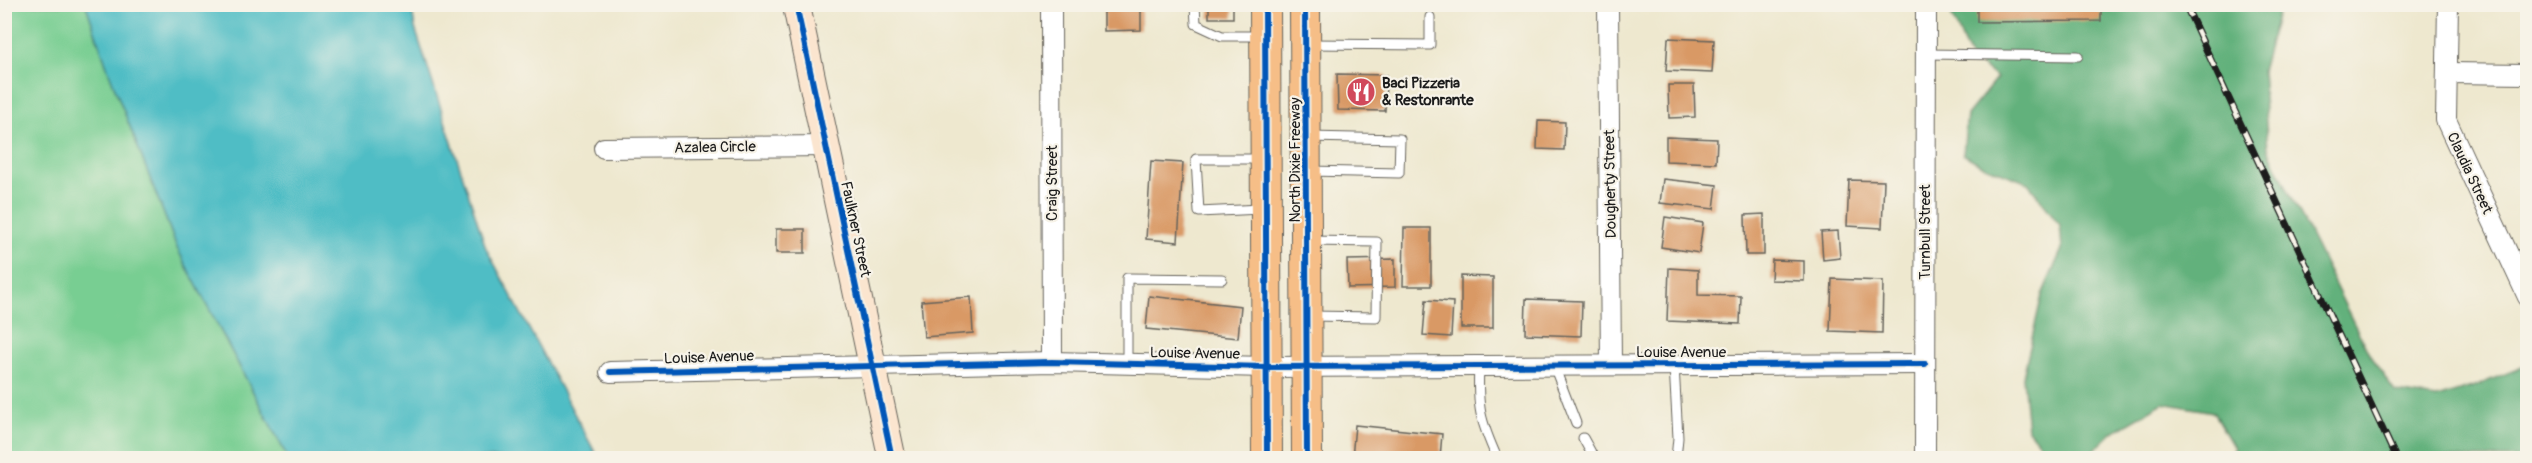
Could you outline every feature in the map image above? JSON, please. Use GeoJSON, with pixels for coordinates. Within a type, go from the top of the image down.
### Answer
{"type":"FeatureCollection","features":[{"type":"Feature","properties":{"kind":"main road","name":"North Dixie Freeway"},"geometry":{"type":"LineString","coordinates":[[1265,4],[1266,459]]}},
{"type":"Feature","properties":{"kind":"main road","name":"North Dixie Freeway"},"geometry":{"type":"LineString","coordinates":[[1305,4],[1307,459]]}},
{"type":"Feature","properties":{"kind":"street","name":"Faulkner Street"},"geometry":{"type":"LineString","coordinates":[[796,4],[892,459]]}},
{"type":"Feature","properties":{"kind":"street","name":"Craig Street"},"geometry":{"type":"LineString","coordinates":[[1052,4],[1052,362]]}},
{"type":"Feature","properties":{"kind":"street","name":"Dougherty Street"},"geometry":{"type":"LineString","coordinates":[[1608,4],[1611,364]]}},
{"type":"Feature","properties":{"kind":"street","name":"Turnbull Street"},"geometry":{"type":"LineString","coordinates":[[1925,459],[1926,4]]}},
{"type":"Feature","properties":{"kind":"street","name":"Claudia Street"},"geometry":{"type":"LineString","coordinates":[[2448,4],[2446,120],[2528,297]]}},
{"type":"Feature","properties":{"kind":"street"},"geometry":{"type":"LineString","coordinates":[[2448,73],[2528,74]]}},
{"type":"Feature","properties":{"kind":"street","name":"Azalea Circle"},"geometry":{"type":"LineString","coordinates":[[604,148],[826,146]]}},
{"type":"Feature","properties":{"kind":"street","name":"Louise Avenue"},"geometry":{"type":"LineString","coordinates":[[610,372],[872,364],[1052,362],[1267,367],[1925,364]]}},
{"type":"Feature","properties":{"kind":"lane"},"geometry":{"type":"LineString","coordinates":[[1195,4],[1196,24],[1222,36],[1265,36]]}},
{"type":"Feature","properties":{"kind":"lane"},"geometry":{"type":"LineString","coordinates":[[1306,44],[1430,45],[1430,17]]}},
{"type":"Feature","properties":{"kind":"lane"},"geometry":{"type":"LineString","coordinates":[[1926,54],[2078,56]]}},
{"type":"Feature","properties":{"kind":"lane"},"geometry":{"type":"LineString","coordinates":[[1306,136],[1400,139],[1399,173],[1307,171]]}},
{"type":"Feature","properties":{"kind":"lane"},"geometry":{"type":"LineString","coordinates":[[1266,159],[1196,159],[1199,212],[1266,208]]}},
{"type":"Feature","properties":{"kind":"lane"},"geometry":{"type":"LineString","coordinates":[[1307,241],[1377,242],[1376,317],[1308,316]]}},
{"type":"Feature","properties":{"kind":"lane"},"geometry":{"type":"LineString","coordinates":[[1127,364],[1127,278],[1222,279]]}},
{"type":"Feature","properties":{"kind":"lane"},"geometry":{"type":"LineString","coordinates":[[1553,364],[1576,423]]}},
{"type":"Feature","properties":{"kind":"lane"},"geometry":{"type":"LineString","coordinates":[[1674,364],[1678,438],[1676,459]]}},
{"type":"Feature","properties":{"kind":"lane"},"geometry":{"type":"LineString","coordinates":[[1479,365],[1478,397],[1482,425],[1497,459]]}},
{"type":"Feature","properties":{"kind":"lane"},"geometry":{"type":"LineString","coordinates":[[1583,438],[1594,459]]}},
{"type":"Feature","properties":{"kind":"green space"},"geometry":{"type":"Polygon","coordinates":[[[5,5],[86,5],[111,78],[178,250],[288,458],[5,458],[5,5]]]}},
{"type":"Feature","properties":{"kind":"green space"},"geometry":{"type":"Polygon","coordinates":[[[1947,5],[2280,5],[2262,71],[2268,149],[2370,356],[2395,392],[2437,398],[2478,385],[2527,365],[2527,458],[2231,458],[2234,448],[2213,412],[2163,403],[2113,432],[2086,458],[2051,458],[2028,430],[2023,377],[2042,295],[2062,249],[2060,225],[2028,183],[1980,164],[1963,154],[1967,115],[1997,78],[1970,57],[1947,5]]]}},
{"type":"Feature","properties":{"kind":"water"},"geometry":{"type":"Polygon","coordinates":[[[86,5],[411,5],[415,28],[486,248],[598,458],[288,458],[178,250],[111,78],[86,5]]]}},
{"type":"Feature","properties":{"kind":"building"},"geometry":{"type":"Polygon","coordinates":[[[1104,4],[1141,4],[1141,30],[1104,31],[1104,4]]]}},
{"type":"Feature","properties":{"kind":"building"},"geometry":{"type":"Polygon","coordinates":[[[1209,4],[1233,4],[1233,18],[1209,18],[1209,4]]]}},
{"type":"Feature","properties":{"kind":"building"},"geometry":{"type":"Polygon","coordinates":[[[1977,4],[2101,4],[2101,21],[1977,22],[1977,4]]]}},
{"type":"Feature","properties":{"kind":"building"},"geometry":{"type":"Polygon","coordinates":[[[1668,38],[1714,40],[1712,73],[1666,71],[1668,38]]]}},
{"type":"Feature","properties":{"kind":"building","name":"Baci Pizzeria & Restonrante"},"geometry":{"type":"Polygon","coordinates":[[[1337,74],[1386,75],[1385,111],[1338,110],[1337,74]]]}},
{"type":"Feature","properties":{"kind":"building"},"geometry":{"type":"Polygon","coordinates":[[[1668,85],[1694,85],[1695,117],[1669,118],[1668,85]]]}},
{"type":"Feature","properties":{"kind":"building"},"geometry":{"type":"Polygon","coordinates":[[[1538,121],[1565,122],[1564,150],[1537,149],[1538,121]]]}},
{"type":"Feature","properties":{"kind":"building"},"geometry":{"type":"Polygon","coordinates":[[[1666,137],[1717,139],[1716,163],[1666,161],[1666,137]]]}},
{"type":"Feature","properties":{"kind":"building"},"geometry":{"type":"Polygon","coordinates":[[[1151,161],[1183,163],[1178,242],[1146,239],[1151,161]]]}},
{"type":"Feature","properties":{"kind":"building"},"geometry":{"type":"Polygon","coordinates":[[[1663,179],[1717,185],[1714,209],[1660,203],[1663,179]]]}},
{"type":"Feature","properties":{"kind":"building"},"geometry":{"type":"Polygon","coordinates":[[[1849,180],[1884,181],[1882,228],[1847,226],[1849,180]]]}},
{"type":"Feature","properties":{"kind":"building"},"geometry":{"type":"Polygon","coordinates":[[[1764,214],[1764,255],[1746,255],[1745,215],[1764,214]]]}},
{"type":"Feature","properties":{"kind":"building"},"geometry":{"type":"Polygon","coordinates":[[[1665,217],[1703,223],[1699,253],[1661,247],[1665,217]]]}},
{"type":"Feature","properties":{"kind":"building"},"geometry":{"type":"Polygon","coordinates":[[[1404,228],[1431,228],[1431,286],[1403,286],[1404,228]]]}},
{"type":"Feature","properties":{"kind":"building"},"geometry":{"type":"Polygon","coordinates":[[[776,229],[805,229],[805,253],[776,253],[776,229]]]}},
{"type":"Feature","properties":{"kind":"building"},"geometry":{"type":"Polygon","coordinates":[[[1838,231],[1840,258],[1823,260],[1821,232],[1838,231]]]}},
{"type":"Feature","properties":{"kind":"building"},"geometry":{"type":"Polygon","coordinates":[[[1395,259],[1395,287],[1348,288],[1347,260],[1395,259]]]}},
{"type":"Feature","properties":{"kind":"building"},"geometry":{"type":"Polygon","coordinates":[[[1772,260],[1804,261],[1804,281],[1771,280],[1772,260]]]}},
{"type":"Feature","properties":{"kind":"building"},"geometry":{"type":"Polygon","coordinates":[[[1669,268],[1698,270],[1698,295],[1741,296],[1740,324],[1667,321],[1669,268]]]}},
{"type":"Feature","properties":{"kind":"building"},"geometry":{"type":"Polygon","coordinates":[[[1461,276],[1493,277],[1493,328],[1461,328],[1461,276]]]}},
{"type":"Feature","properties":{"kind":"building"},"geometry":{"type":"Polygon","coordinates":[[[1832,279],[1883,281],[1882,333],[1830,331],[1832,279]]]}},
{"type":"Feature","properties":{"kind":"building"},"geometry":{"type":"Polygon","coordinates":[[[1149,296],[1241,306],[1238,338],[1146,329],[1149,296]]]}},
{"type":"Feature","properties":{"kind":"building"},"geometry":{"type":"Polygon","coordinates":[[[971,297],[973,333],[924,337],[921,301],[971,297]]]}},
{"type":"Feature","properties":{"kind":"building"},"geometry":{"type":"Polygon","coordinates":[[[1526,299],[1582,301],[1581,336],[1525,334],[1526,299]]]}},
{"type":"Feature","properties":{"kind":"building"},"geometry":{"type":"Polygon","coordinates":[[[1426,300],[1453,302],[1451,337],[1423,335],[1426,300]]]}},
{"type":"Feature","properties":{"kind":"building"},"geometry":{"type":"Polygon","coordinates":[[[1355,425],[1442,434],[1440,458],[1352,458],[1355,425]]]}},
{"type":"Feature","properties":{"kind":"railway"},"geometry":{"type":"LineString","coordinates":[[2185,4],[2396,458]]}},
{"type":"Feature","properties":{"kind":"cycle path"},"geometry":{"type":"LineString","coordinates":[[796,4],[892,458]]}},
{"type":"Feature","properties":{"kind":"cycle path"},"geometry":{"type":"LineString","coordinates":[[1265,4],[1267,458]]}},
{"type":"Feature","properties":{"kind":"cycle path"},"geometry":{"type":"LineString","coordinates":[[1305,4],[1307,458]]}},
{"type":"Feature","properties":{"kind":"cycle path"},"geometry":{"type":"LineString","coordinates":[[610,372],[1052,362],[1267,367],[1925,364]]}},
{"type":"Feature","properties":{"kind":"place","name":"Baci Pizzeria & Restonrante"},"geometry":{"type":"Point","coordinates":[1361,92]}}]}
